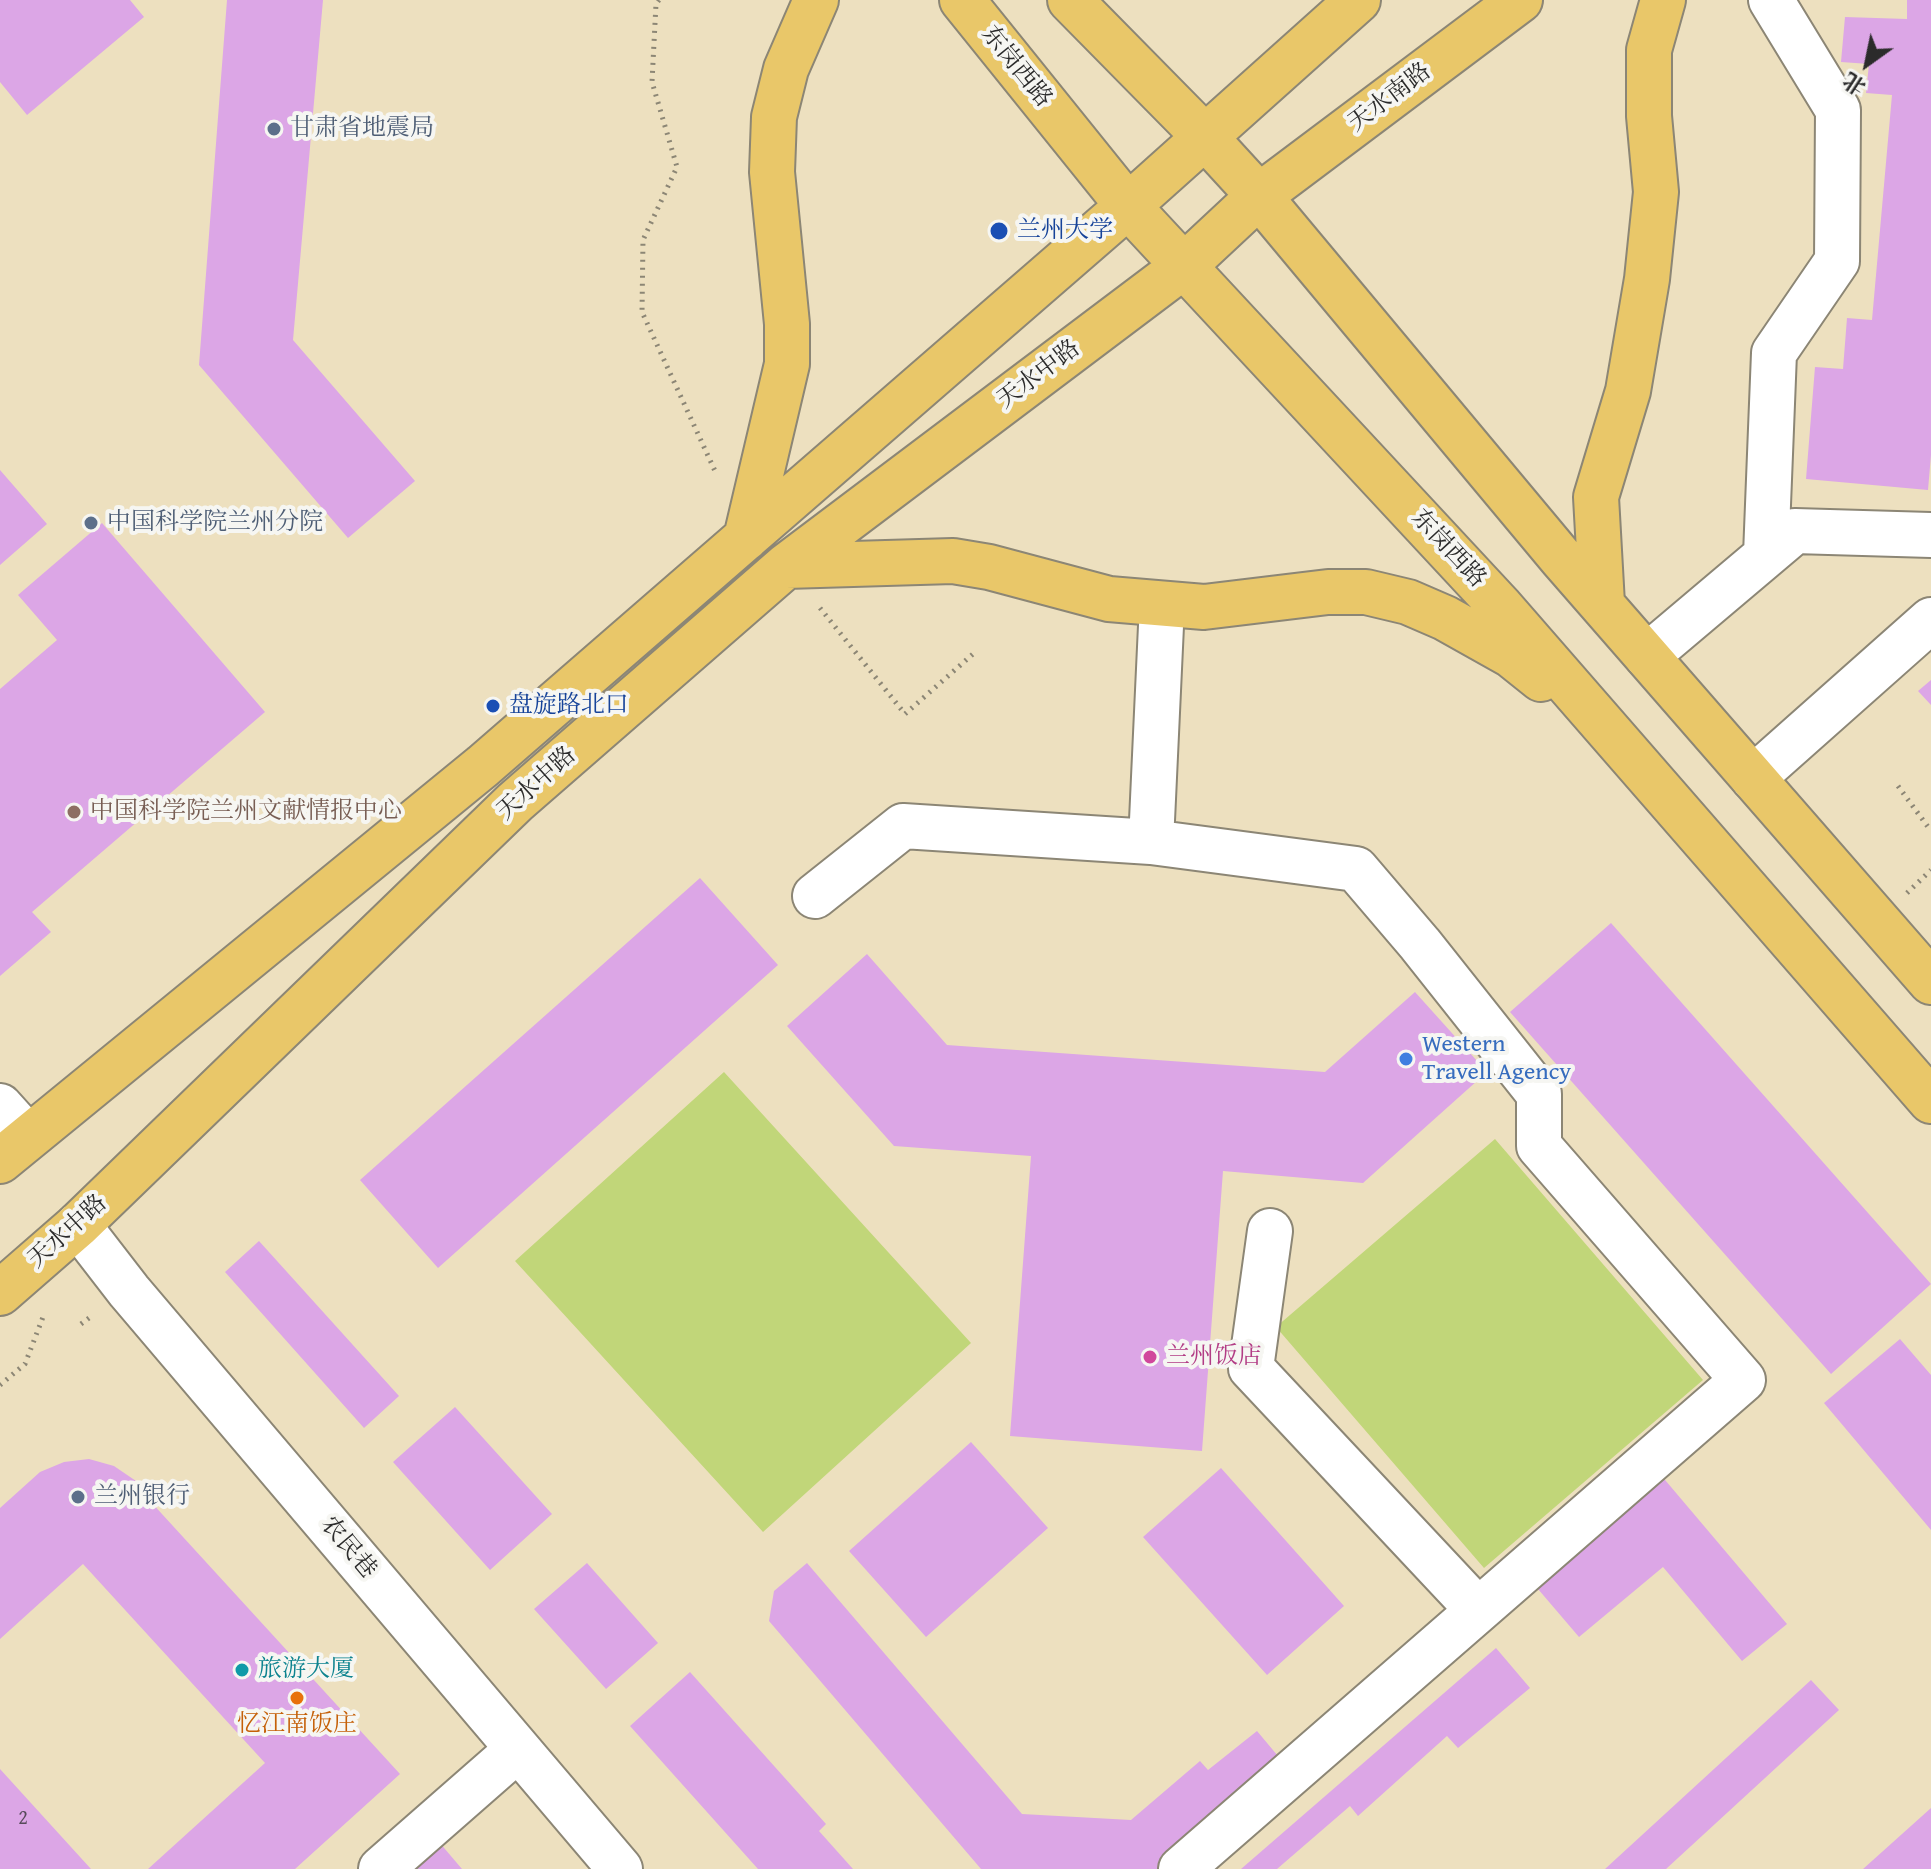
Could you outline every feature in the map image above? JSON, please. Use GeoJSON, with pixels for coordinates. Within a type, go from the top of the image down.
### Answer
{"type":"FeatureCollection","features":[{"type":"Feature","properties":{"kind":"main road"},"geometry":{"type":"LineString","coordinates":[[746,538],[787,364],[787,324],[772,172],[774,117],[786,69],[816,0]]}},
{"type":"Feature","properties":{"kind":"main road","name":"东岗西路"},"geometry":{"type":"LineString","coordinates":[[962,0],[1128,206],[1500,606],[1931,1101]]}},
{"type":"Feature","properties":{"kind":"main road"},"geometry":{"type":"LineString","coordinates":[[1070,0],[1259,196],[1602,604],[1931,982]]}},
{"type":"Feature","properties":{"kind":"main road"},"geometry":{"type":"LineString","coordinates":[[1204,136],[1358,0]]}},
{"type":"Feature","properties":{"kind":"main road","name":"天水南路"},"geometry":{"type":"LineString","coordinates":[[1259,196],[1520,0]]}},
{"type":"Feature","properties":{"kind":"main road"},"geometry":{"type":"LineString","coordinates":[[1602,604],[1596,497],[1628,391],[1647,279],[1656,192],[1649,116],[1649,50],[1663,0]]}},
{"type":"Feature","properties":{"kind":"main road","name":"天水中路"},"geometry":{"type":"LineString","coordinates":[[9,1135],[483,766],[1128,206],[1204,136]]}},
{"type":"Feature","properties":{"kind":"main road","name":"天水中路"},"geometry":{"type":"LineString","coordinates":[[0,1293],[78,1225],[515,802],[786,566],[1184,266],[1259,196]]}},
{"type":"Feature","properties":{"kind":"main road"},"geometry":{"type":"LineString","coordinates":[[786,566],[953,561],[989,567],[1097,597],[1204,607],[1328,592],[1366,592],[1408,602],[1445,618],[1511,655],[1600,728],[1652,780]]}},
{"type":"Feature","properties":{"kind":"street"},"geometry":{"type":"LineString","coordinates":[[1766,555],[1774,353],[1837,261],[1838,110],[1771,0]]}},
{"type":"Feature","properties":{"kind":"street"},"geometry":{"type":"LineString","coordinates":[[1647,656],[1795,531],[1931,535]]}},
{"type":"Feature","properties":{"kind":"street"},"geometry":{"type":"LineString","coordinates":[[1151,842],[1162,604]]}},
{"type":"Feature","properties":{"kind":"street"},"geometry":{"type":"LineString","coordinates":[[1753,778],[1931,620]]}},
{"type":"Feature","properties":{"kind":"street"},"geometry":{"type":"LineString","coordinates":[[815,896],[903,826],[1151,842],[1356,869],[1539,1094],[1539,1146],[1743,1380],[1181,1869]]}},
{"type":"Feature","properties":{"kind":"street","name":"农民巷"},"geometry":{"type":"LineString","coordinates":[[78,1225],[129,1291],[620,1869]]}},
{"type":"Feature","properties":{"kind":"street"},"geometry":{"type":"LineString","coordinates":[[1270,1231],[1251,1368],[1478,1610]]}},
{"type":"Feature","properties":{"kind":"street"},"geometry":{"type":"LineString","coordinates":[[381,1869],[518,1749]]}},
{"type":"Feature","properties":{"kind":"path"},"geometry":{"type":"LineString","coordinates":[[659,0],[656,4],[652,82],[677,167],[643,240],[642,312],[746,538]]}},
{"type":"Feature","properties":{"kind":"path"},"geometry":{"type":"LineString","coordinates":[[786,566],[905,714],[973,654]]}},
{"type":"Feature","properties":{"kind":"path"},"geometry":{"type":"LineString","coordinates":[[1898,786],[1931,831]]}},
{"type":"Feature","properties":{"kind":"green space"},"geometry":{"type":"Polygon","coordinates":[[[724,1072],[971,1343],[763,1532],[515,1261],[724,1072]]]}},
{"type":"Feature","properties":{"kind":"green space"},"geometry":{"type":"Polygon","coordinates":[[[1495,1139],[1703,1380],[1484,1568],[1276,1327],[1495,1139]]]}},
{"type":"Feature","properties":{"kind":"building"},"geometry":{"type":"Polygon","coordinates":[[[0,0],[130,0],[144,17],[27,115],[0,82],[0,0]]]}},
{"type":"Feature","properties":{"kind":"building"},"geometry":{"type":"Polygon","coordinates":[[[227,0],[323,0],[293,340],[415,481],[348,538],[199,365],[227,0]]]}},
{"type":"Feature","properties":{"kind":"building"},"geometry":{"type":"Polygon","coordinates":[[[1907,0],[1931,0],[1931,455],[1928,490],[1806,479],[1815,367],[1843,369],[1847,318],[1872,320],[1892,95],[1866,93],[1869,64],[1841,62],[1845,17],[1907,19],[1907,0]]]}},
{"type":"Feature","properties":{"kind":"building"},"geometry":{"type":"Polygon","coordinates":[[[0,470],[47,524],[0,565],[0,470]]]}},
{"type":"Feature","properties":{"kind":"building","name":"中国科学院兰州文献情报中心"},"geometry":{"type":"Polygon","coordinates":[[[102,523],[265,712],[32,912],[51,932],[0,976],[0,689],[57,640],[18,595],[102,523]]]}},
{"type":"Feature","properties":{"kind":"building"},"geometry":{"type":"Polygon","coordinates":[[[1931,680],[1931,705],[1918,691],[1931,680]]]}},
{"type":"Feature","properties":{"kind":"building"},"geometry":{"type":"Polygon","coordinates":[[[700,878],[778,965],[438,1268],[360,1180],[700,878]]]}},
{"type":"Feature","properties":{"kind":"building"},"geometry":{"type":"Polygon","coordinates":[[[1611,923],[1931,1284],[1831,1374],[1510,1012],[1611,923]]]}},
{"type":"Feature","properties":{"kind":"building","name":"兰州饭店"},"geometry":{"type":"Polygon","coordinates":[[[867,954],[947,1045],[1325,1072],[1415,992],[1487,1072],[1363,1183],[1223,1171],[1202,1451],[1010,1436],[1031,1156],[894,1146],[787,1026],[867,954]]]}},
{"type":"Feature","properties":{"kind":"building"},"geometry":{"type":"Polygon","coordinates":[[[259,1241],[399,1396],[364,1428],[225,1272],[259,1241]]]}},
{"type":"Feature","properties":{"kind":"building"},"geometry":{"type":"Polygon","coordinates":[[[1900,1339],[1931,1375],[1931,1530],[1824,1403],[1900,1339]]]}},
{"type":"Feature","properties":{"kind":"building"},"geometry":{"type":"Polygon","coordinates":[[[455,1407],[552,1514],[490,1570],[393,1462],[455,1407]]]}},
{"type":"Feature","properties":{"kind":"building"},"geometry":{"type":"Polygon","coordinates":[[[971,1442],[1048,1528],[926,1637],[849,1551],[971,1442]]]}},
{"type":"Feature","properties":{"kind":"building","name":"旅游大厦"},"geometry":{"type":"Polygon","coordinates":[[[89,1459],[114,1466],[136,1481],[151,1502],[400,1774],[295,1869],[148,1869],[265,1763],[83,1564],[0,1639],[0,1508],[40,1472],[64,1462],[89,1459]]]}},
{"type":"Feature","properties":{"kind":"building"},"geometry":{"type":"Polygon","coordinates":[[[1221,1468],[1344,1606],[1267,1675],[1143,1537],[1221,1468]]]}},
{"type":"Feature","properties":{"kind":"building"},"geometry":{"type":"Polygon","coordinates":[[[1660,1474],[1787,1624],[1742,1661],[1663,1567],[1579,1637],[1532,1582],[1660,1474]]]}},
{"type":"Feature","properties":{"kind":"building"},"geometry":{"type":"Polygon","coordinates":[[[587,1563],[658,1643],[606,1689],[534,1609],[587,1563]]]}},
{"type":"Feature","properties":{"kind":"building"},"geometry":{"type":"Polygon","coordinates":[[[807,1563],[1022,1814],[1131,1820],[1200,1761],[1208,1770],[1257,1731],[1283,1762],[1165,1869],[981,1869],[769,1621],[774,1591],[807,1563]]]}},
{"type":"Feature","properties":{"kind":"building"},"geometry":{"type":"Polygon","coordinates":[[[1496,1648],[1530,1688],[1458,1748],[1447,1736],[1358,1816],[1350,1806],[1277,1869],[1241,1869],[1496,1648]]]}},
{"type":"Feature","properties":{"kind":"building"},"geometry":{"type":"Polygon","coordinates":[[[690,1672],[826,1824],[819,1831],[853,1869],[758,1869],[630,1726],[690,1672]]]}},
{"type":"Feature","properties":{"kind":"building"},"geometry":{"type":"Polygon","coordinates":[[[1811,1680],[1839,1710],[1666,1869],[1605,1869],[1811,1680]]]}},
{"type":"Feature","properties":{"kind":"building"},"geometry":{"type":"Polygon","coordinates":[[[0,1769],[91,1869],[0,1869],[0,1769]]]}},
{"type":"Feature","properties":{"kind":"building"},"geometry":{"type":"Polygon","coordinates":[[[1931,1808],[1931,1869],[1863,1869],[1931,1808]]]}},
{"type":"Feature","properties":{"kind":"building"},"geometry":{"type":"Polygon","coordinates":[[[439,1842],[462,1869],[408,1869],[439,1842]]]}},
{"type":"Feature","properties":{"kind":"place","name":"甘肃省地震局"},"geometry":{"type":"Point","coordinates":[274,129]}},
{"type":"Feature","properties":{"kind":"place","name":"兰州大学"},"geometry":{"type":"Point","coordinates":[999,231]}},
{"type":"Feature","properties":{"kind":"place","name":"中国科学院兰州分院"},"geometry":{"type":"Point","coordinates":[91,523]}},
{"type":"Feature","properties":{"kind":"place","name":"盘旋路北口"},"geometry":{"type":"Point","coordinates":[493,706]}},
{"type":"Feature","properties":{"kind":"place","name":"中国科学院兰州文献情报中心"},"geometry":{"type":"Point","coordinates":[74,812]}},
{"type":"Feature","properties":{"kind":"place","name":"Western Travell Agency"},"geometry":{"type":"Point","coordinates":[1406,1059]}},
{"type":"Feature","properties":{"kind":"place","name":"兰州饭店"},"geometry":{"type":"Point","coordinates":[1150,1357]}},
{"type":"Feature","properties":{"kind":"place","name":"兰州银行"},"geometry":{"type":"Point","coordinates":[78,1497]}},
{"type":"Feature","properties":{"kind":"place","name":"旅游大厦"},"geometry":{"type":"Point","coordinates":[242,1670]}},
{"type":"Feature","properties":{"kind":"place","name":"忆江南饭庄"},"geometry":{"type":"Point","coordinates":[297,1698]}}]}
